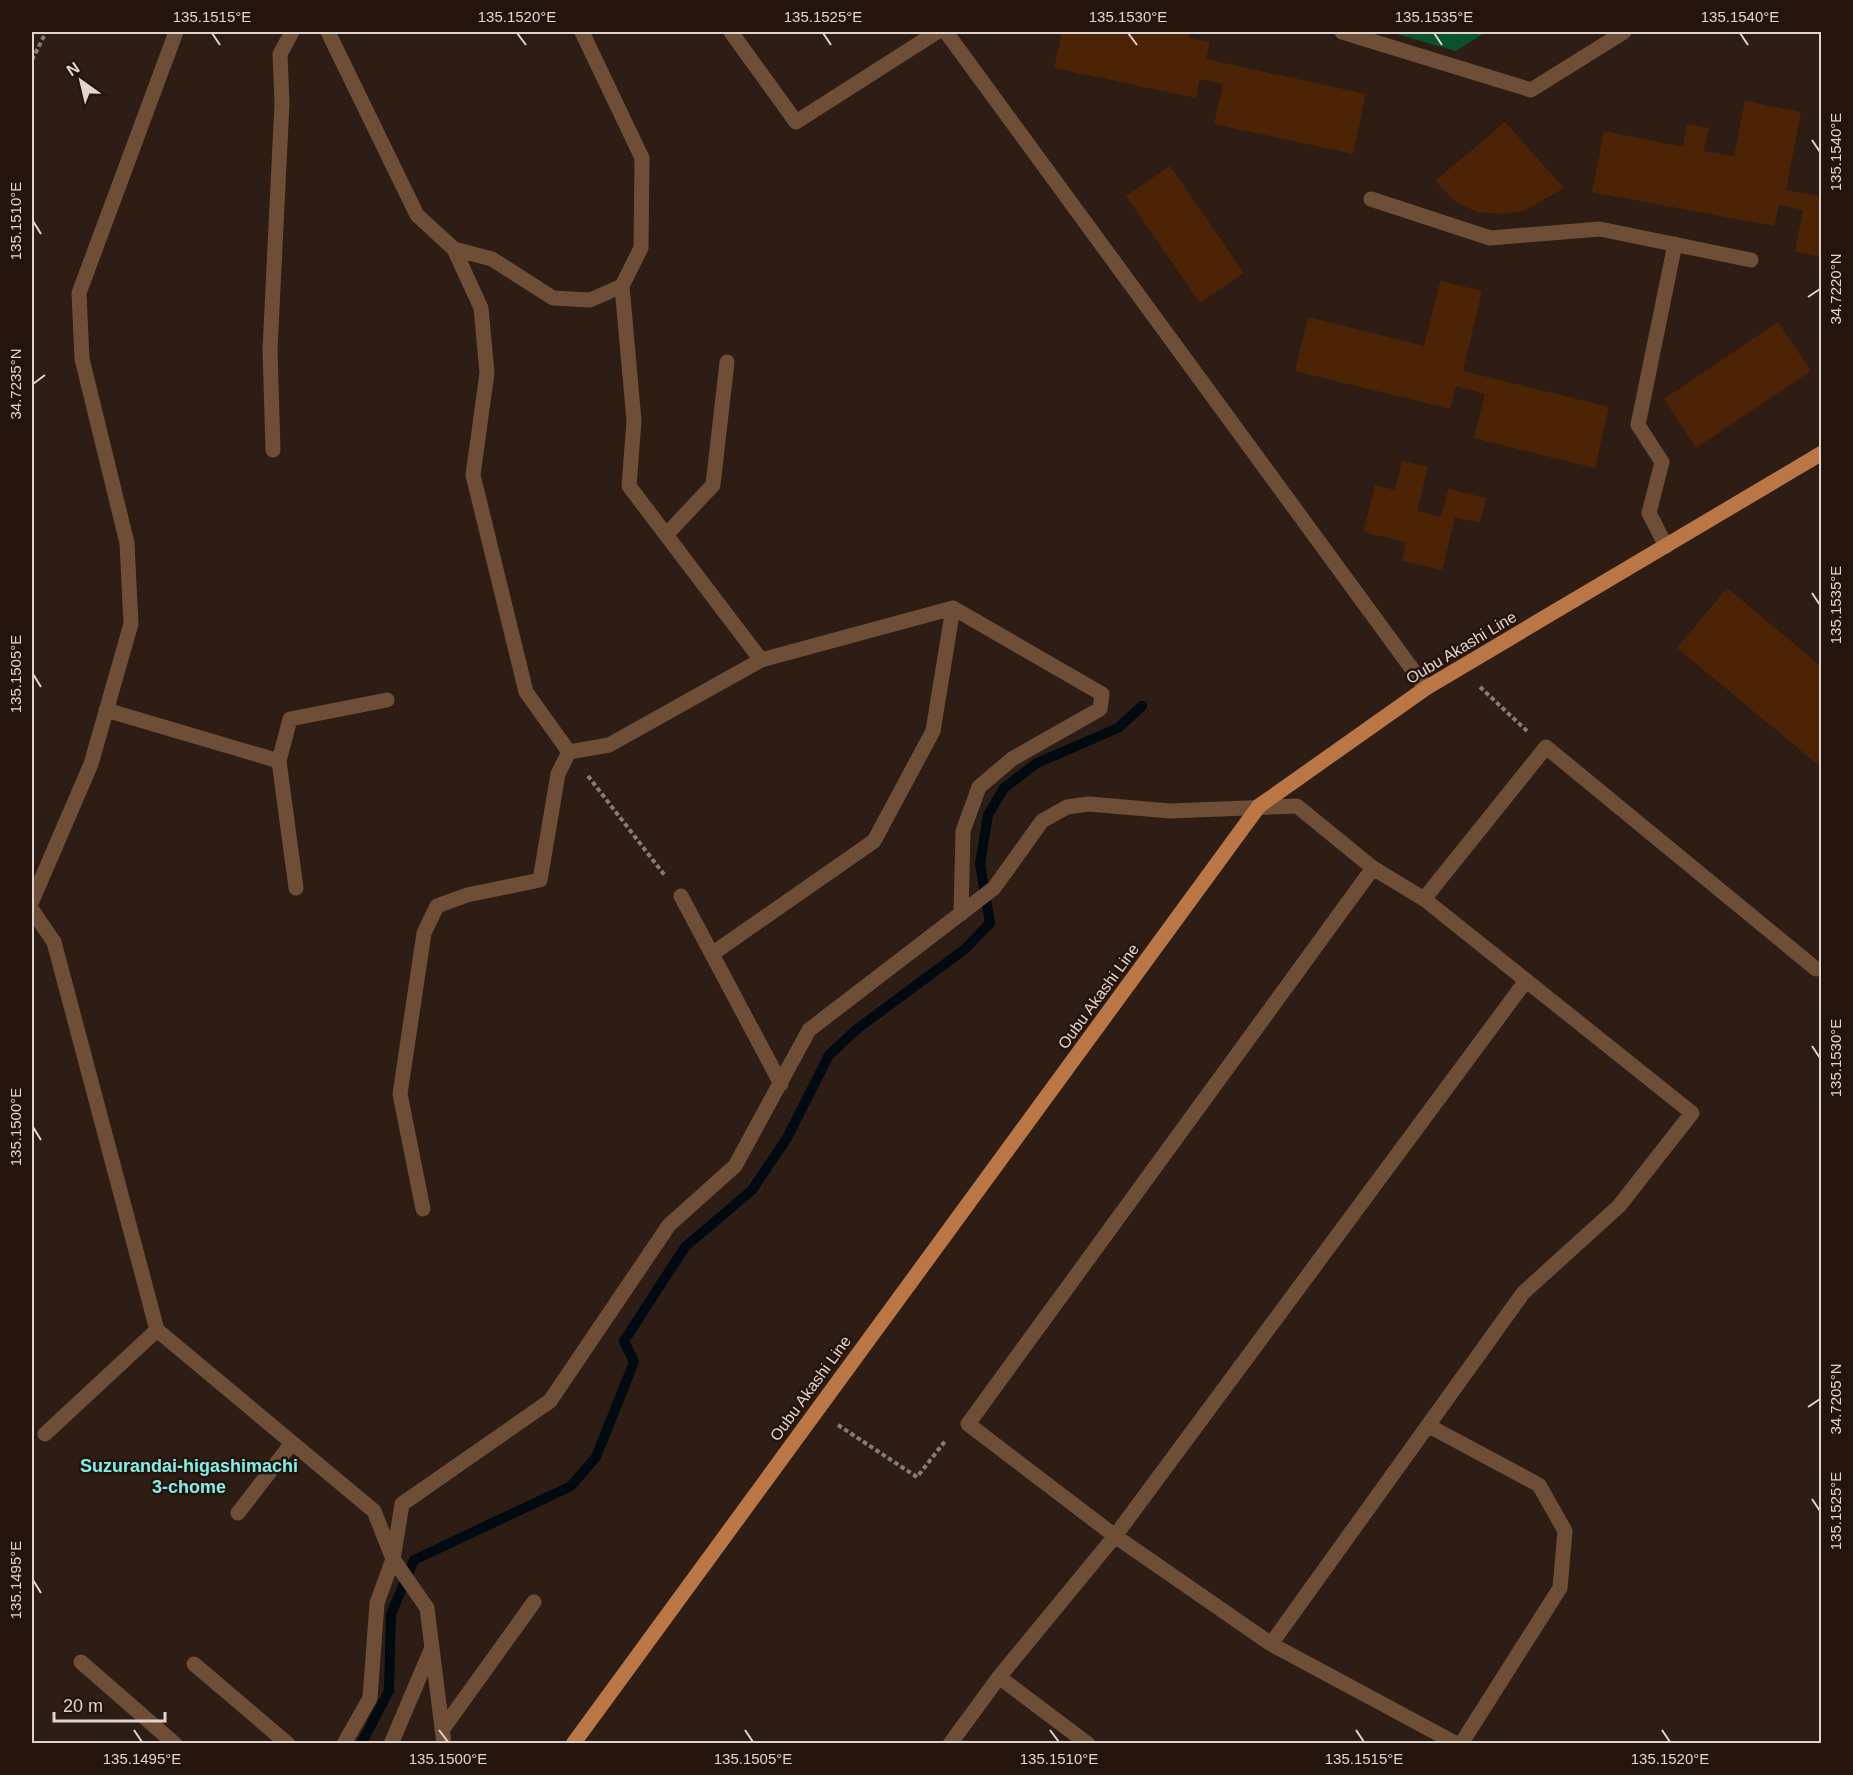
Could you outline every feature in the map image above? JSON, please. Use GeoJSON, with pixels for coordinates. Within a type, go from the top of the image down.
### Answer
{"type":"FeatureCollection","features":[{"type":"Feature","properties":{"kind":"main road","name":"Oubu Akashi Line"},"geometry":{"type":"LineString","coordinates":[[573,1743],[1259,806],[1426,688],[1821,453]]}},
{"type":"Feature","properties":{"kind":"street"},"geometry":{"type":"LineString","coordinates":[[32,901],[91,764],[131,624],[127,543],[82,359],[79,293],[176,32]]}},
{"type":"Feature","properties":{"kind":"street"},"geometry":{"type":"LineString","coordinates":[[273,450],[270,350],[282,104],[280,54],[292,32]]}},
{"type":"Feature","properties":{"kind":"street"},"geometry":{"type":"LineString","coordinates":[[328,32],[417,214],[454,249],[481,308],[487,373],[473,475],[526,692],[569,752]]}},
{"type":"Feature","properties":{"kind":"street"},"geometry":{"type":"LineString","coordinates":[[582,32],[642,158],[641,248],[622,286],[634,422],[629,486],[761,660]]}},
{"type":"Feature","properties":{"kind":"street"},"geometry":{"type":"LineString","coordinates":[[731,32],[796,122],[937,32]]}},
{"type":"Feature","properties":{"kind":"street"},"geometry":{"type":"LineString","coordinates":[[946,32],[1426,688]]}},
{"type":"Feature","properties":{"kind":"street"},"geometry":{"type":"LineString","coordinates":[[1342,32],[1531,90],[1623,32]]}},
{"type":"Feature","properties":{"kind":"street"},"geometry":{"type":"LineString","coordinates":[[1371,199],[1490,238],[1600,229],[1751,260]]}},
{"type":"Feature","properties":{"kind":"street"},"geometry":{"type":"LineString","coordinates":[[1666,546],[1649,513],[1662,462],[1638,425],[1676,244]]}},
{"type":"Feature","properties":{"kind":"street"},"geometry":{"type":"LineString","coordinates":[[454,249],[492,260],[553,298],[590,300],[622,286]]}},
{"type":"Feature","properties":{"kind":"street"},"geometry":{"type":"LineString","coordinates":[[666,535],[713,485],[727,362]]}},
{"type":"Feature","properties":{"kind":"street"},"geometry":{"type":"LineString","coordinates":[[569,752],[609,745],[761,660],[953,608],[1102,694],[1100,709],[1012,759],[979,787],[963,831],[961,914]]}},
{"type":"Feature","properties":{"kind":"street"},"geometry":{"type":"LineString","coordinates":[[712,954],[874,841],[933,731],[953,608]]}},
{"type":"Feature","properties":{"kind":"street"},"geometry":{"type":"LineString","coordinates":[[296,888],[279,760],[290,719],[387,700]]}},
{"type":"Feature","properties":{"kind":"street"},"geometry":{"type":"LineString","coordinates":[[106,710],[279,760]]}},
{"type":"Feature","properties":{"kind":"street"},"geometry":{"type":"LineString","coordinates":[[1424,899],[1546,747],[1816,969]]}},
{"type":"Feature","properties":{"kind":"street"},"geometry":{"type":"LineString","coordinates":[[423,1209],[400,1094],[424,933],[437,906],[467,895],[540,880],[558,774],[569,752]]}},
{"type":"Feature","properties":{"kind":"street"},"geometry":{"type":"LineString","coordinates":[[344,1743],[370,1698],[377,1604],[393,1559],[402,1504],[550,1401],[669,1225],[735,1166],[809,1030],[994,888],[1042,821],[1067,807],[1089,804],[1170,811],[1297,806],[1373,868],[1424,899],[1525,982],[1692,1113],[1619,1206],[1523,1293],[1271,1644]]}},
{"type":"Feature","properties":{"kind":"street"},"geometry":{"type":"LineString","coordinates":[[1373,868],[968,1424],[1116,1536],[1271,1644],[1459,1743],[1560,1588],[1565,1531],[1539,1485],[1429,1426]]}},
{"type":"Feature","properties":{"kind":"street"},"geometry":{"type":"LineString","coordinates":[[681,896],[781,1084]]}},
{"type":"Feature","properties":{"kind":"street"},"geometry":{"type":"LineString","coordinates":[[32,910],[54,942],[157,1330],[374,1511],[393,1559],[427,1608],[443,1736]]}},
{"type":"Feature","properties":{"kind":"street"},"geometry":{"type":"LineString","coordinates":[[950,1743],[999,1677],[1116,1536],[1525,982]]}},
{"type":"Feature","properties":{"kind":"street"},"geometry":{"type":"LineString","coordinates":[[45,1434],[157,1330]]}},
{"type":"Feature","properties":{"kind":"street"},"geometry":{"type":"LineString","coordinates":[[238,1513],[292,1443]]}},
{"type":"Feature","properties":{"kind":"street"},"geometry":{"type":"LineString","coordinates":[[443,1736],[534,1602]]}},
{"type":"Feature","properties":{"kind":"street"},"geometry":{"type":"LineString","coordinates":[[391,1743],[432,1647]]}},
{"type":"Feature","properties":{"kind":"street"},"geometry":{"type":"LineString","coordinates":[[81,1662],[175,1743]]}},
{"type":"Feature","properties":{"kind":"street"},"geometry":{"type":"LineString","coordinates":[[194,1664],[288,1743]]}},
{"type":"Feature","properties":{"kind":"street"},"geometry":{"type":"LineString","coordinates":[[999,1677],[1089,1743]]}},
{"type":"Feature","properties":{"kind":"path"},"geometry":{"type":"LineString","coordinates":[[32,60],[46,32]]}},
{"type":"Feature","properties":{"kind":"path"},"geometry":{"type":"LineString","coordinates":[[1460,668],[1511,717]]}},
{"type":"Feature","properties":{"kind":"path"},"geometry":{"type":"LineString","coordinates":[[569,752],[681,896]]}},
{"type":"Feature","properties":{"kind":"path"},"geometry":{"type":"LineString","coordinates":[[841,1427],[917,1477],[952,1432],[968,1424]]}},
{"type":"Feature","properties":{"kind":"green space"},"geometry":{"type":"Polygon","coordinates":[[[1390,32],[1486,32],[1456,51],[1390,32]]]}},
{"type":"Feature","properties":{"kind":"building"},"geometry":{"type":"Polygon","coordinates":[[[1062,32],[1190,32],[1189,38],[1210,42],[1206,59],[1366,94],[1353,154],[1214,124],[1223,84],[1200,79],[1196,98],[1054,68],[1062,32]]]}},
{"type":"Feature","properties":{"kind":"building"},"geometry":{"type":"Polygon","coordinates":[[[1745,101],[1801,112],[1786,190],[1822,197],[1822,257],[1795,252],[1803,210],[1779,205],[1774,226],[1592,192],[1604,131],[1683,147],[1687,124],[1709,128],[1704,151],[1734,156],[1745,101]]]}},
{"type":"Feature","properties":{"kind":"building"},"geometry":{"type":"Polygon","coordinates":[[[1505,122],[1564,188],[1526,210],[1503,214],[1477,212],[1456,202],[1435,181],[1505,122]]]}},
{"type":"Feature","properties":{"kind":"building"},"geometry":{"type":"Polygon","coordinates":[[[1170,166],[1244,273],[1200,303],[1126,196],[1170,166]]]}},
{"type":"Feature","properties":{"kind":"building"},"geometry":{"type":"Polygon","coordinates":[[[1440,281],[1482,291],[1463,371],[1609,407],[1595,468],[1474,438],[1485,394],[1456,386],[1450,409],[1295,371],[1308,317],[1424,346],[1440,281]]]}},
{"type":"Feature","properties":{"kind":"building"},"geometry":{"type":"Polygon","coordinates":[[[1778,322],[1811,371],[1696,448],[1664,399],[1778,322]]]}},
{"type":"Feature","properties":{"kind":"building"},"geometry":{"type":"Polygon","coordinates":[[[1402,461],[1428,467],[1417,511],[1441,517],[1448,489],[1486,498],[1480,523],[1455,517],[1442,570],[1402,561],[1406,542],[1363,532],[1375,485],[1395,490],[1402,461]]]}},
{"type":"Feature","properties":{"kind":"building"},"geometry":{"type":"Polygon","coordinates":[[[1727,588],[1822,667],[1822,768],[1677,648],[1727,588]]]}},
{"type":"Feature","properties":{"kind":"waterway"},"geometry":{"type":"LineString","coordinates":[[361,1744],[389,1691],[391,1614],[414,1560],[571,1486],[596,1457],[634,1362],[624,1341],[685,1247],[752,1190],[787,1138],[829,1055],[857,1029],[965,949],[990,923],[980,864],[988,815],[1004,788],[1037,763],[1118,728],[1142,706]]}},
{"type":"Feature","properties":{"kind":"district","name":"Suzurandai-higashimachi 3-chome"},"geometry":{"type":"Point","coordinates":[189,1476]}}]}
